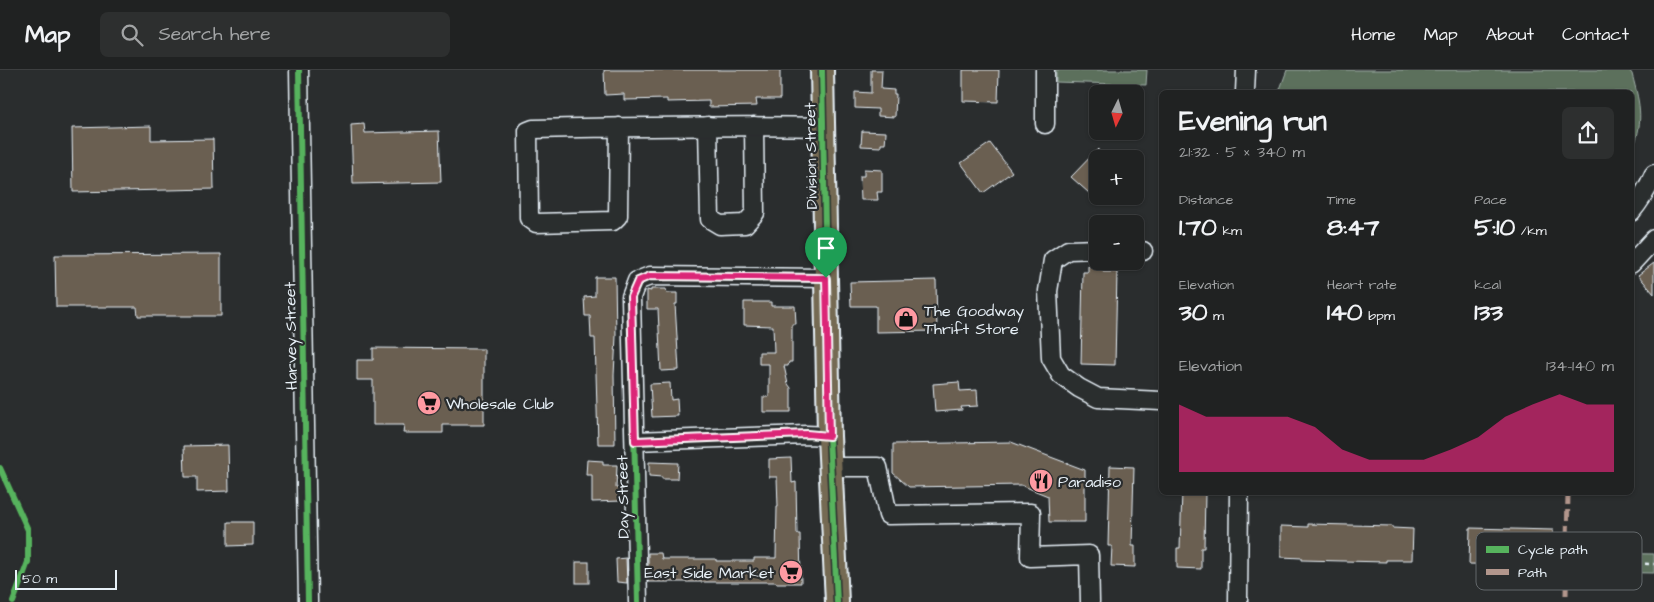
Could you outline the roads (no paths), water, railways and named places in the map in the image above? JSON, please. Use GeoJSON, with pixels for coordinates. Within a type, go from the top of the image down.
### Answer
{"type":"FeatureCollection","features":[{"type":"Feature","properties":{"kind":"main road","name":"Division Street"},"geometry":{"type":"LineString","coordinates":[[822,70],[829,436],[837,602]]}},
{"type":"Feature","properties":{"kind":"street","name":"Harvey Street"},"geometry":{"type":"LineString","coordinates":[[299,70],[308,602]]}},
{"type":"Feature","properties":{"kind":"street"},"geometry":{"type":"LineString","coordinates":[[1045,70],[1045,124]]}},
{"type":"Feature","properties":{"kind":"street"},"geometry":{"type":"LineString","coordinates":[[1245,90],[1246,70]]}},
{"type":"Feature","properties":{"kind":"street"},"geometry":{"type":"LineString","coordinates":[[619,127],[618,216],[613,221],[536,223],[529,218],[528,131],[533,128],[619,127],[708,126],[823,127]]}},
{"type":"Feature","properties":{"kind":"street"},"geometry":{"type":"LineString","coordinates":[[708,126],[710,219],[720,225],[746,224],[754,213],[754,126]]}},
{"type":"Feature","properties":{"kind":"street"},"geometry":{"type":"LineString","coordinates":[[1634,209],[1649,186],[1654,174]]}},
{"type":"Feature","properties":{"kind":"street"},"geometry":{"type":"LineString","coordinates":[[1634,261],[1654,239]]}},
{"type":"Feature","properties":{"kind":"street"},"geometry":{"type":"LineString","coordinates":[[1089,249],[1068,250],[1053,260],[1048,291],[1051,358],[1061,375],[1079,388],[1098,398],[1159,401]]}},
{"type":"Feature","properties":{"kind":"street","name":"Day Street"},"geometry":{"type":"LineString","coordinates":[[638,602],[631,297],[638,281],[650,276],[826,278]]}},
{"type":"Feature","properties":{"kind":"street"},"geometry":{"type":"LineString","coordinates":[[635,441],[807,434],[829,436]]}},
{"type":"Feature","properties":{"kind":"street"},"geometry":{"type":"LineString","coordinates":[[830,467],[878,467],[888,515],[1031,513],[1030,557],[1089,555],[1090,602]]}},
{"type":"Feature","properties":{"kind":"street"},"geometry":{"type":"LineString","coordinates":[[1238,602],[1239,495]]}},
{"type":"Feature","properties":{"kind":"place","name":"The Goodway Thrift Store"},"geometry":{"type":"Point","coordinates":[906,319]}},
{"type":"Feature","properties":{"kind":"place","name":"Wholesale Club"},"geometry":{"type":"Point","coordinates":[429,403]}},
{"type":"Feature","properties":{"kind":"place","name":"Paradiso"},"geometry":{"type":"Point","coordinates":[1041,481]}},
{"type":"Feature","properties":{"kind":"place","name":"East Side Market"},"geometry":{"type":"Point","coordinates":[791,572]}}]}
